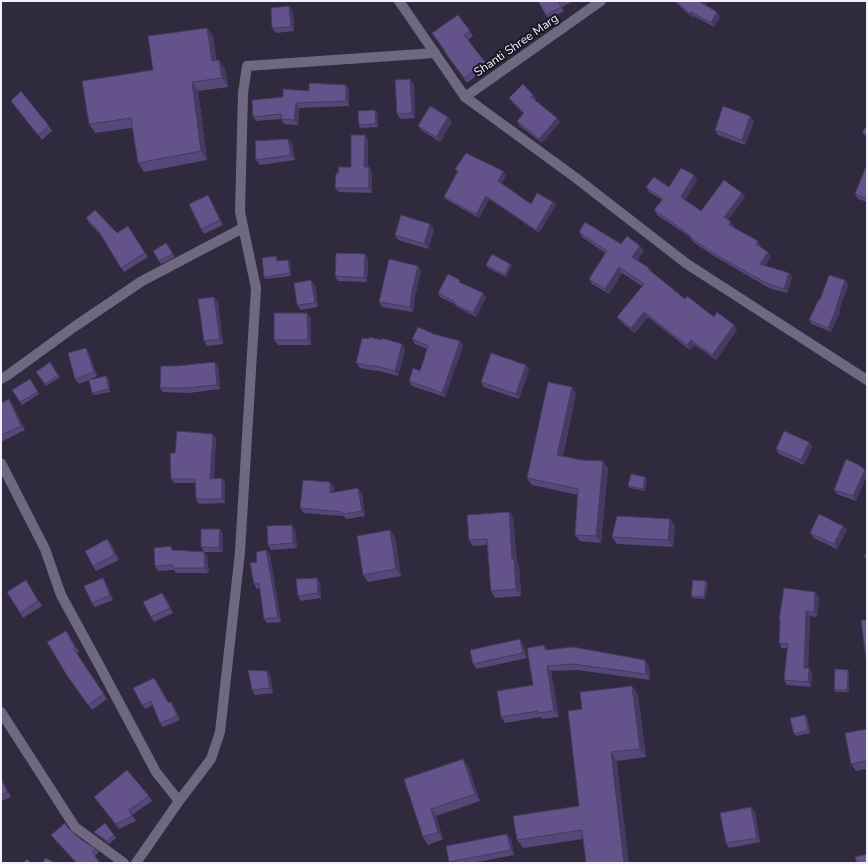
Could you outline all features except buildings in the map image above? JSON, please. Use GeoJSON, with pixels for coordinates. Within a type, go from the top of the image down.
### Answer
{"type":"FeatureCollection","features":[{"type":"Feature","properties":{"kind":"street"},"geometry":{"type":"LineString","coordinates":[[399,1],[465,97],[576,178],[687,264],[867,380]]}},
{"type":"Feature","properties":{"kind":"street","name":"Shanti Shree Marg"},"geometry":{"type":"LineString","coordinates":[[465,97],[602,1]]}},
{"type":"Feature","properties":{"kind":"street"},"geometry":{"type":"LineString","coordinates":[[136,863],[179,801],[211,759],[220,732],[240,552],[256,288],[240,212],[243,94],[247,66],[435,53]]}},
{"type":"Feature","properties":{"kind":"street"},"geometry":{"type":"LineString","coordinates":[[1,379],[142,281],[243,228]]}},
{"type":"Feature","properties":{"kind":"street"},"geometry":{"type":"LineString","coordinates":[[1,463],[45,549],[61,595],[98,661],[156,772],[179,801]]}},
{"type":"Feature","properties":{"kind":"street"},"geometry":{"type":"LineString","coordinates":[[1,712],[75,827],[124,863]]}}]}
